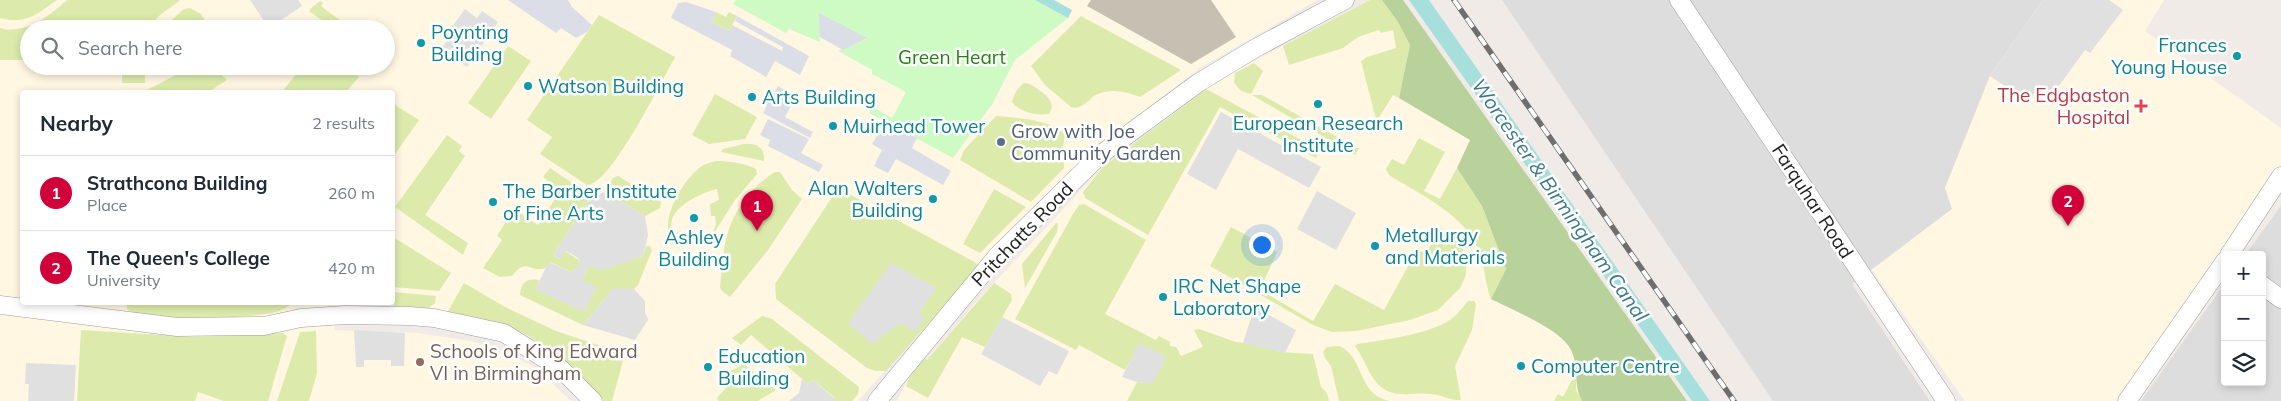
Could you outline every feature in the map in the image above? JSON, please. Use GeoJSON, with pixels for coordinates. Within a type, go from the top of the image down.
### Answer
{"type":"FeatureCollection","features":[{"type":"Feature","properties":{"kind":"street","name":"Pritchatts Road"},"geometry":{"type":"LineString","coordinates":[[878,401],[998,255],[1100,155],[1198,83],[1254,49],[1345,0]]}},
{"type":"Feature","properties":{"kind":"street","name":"Farquhar Road"},"geometry":{"type":"LineString","coordinates":[[1679,0],[1946,401]]}},
{"type":"Feature","properties":{"kind":"street"},"geometry":{"type":"LineString","coordinates":[[2232,251],[2281,176]]}},
{"type":"Feature","properties":{"kind":"street"},"geometry":{"type":"LineString","coordinates":[[2127,401],[2221,266]]}},
{"type":"Feature","properties":{"kind":"street"},"geometry":{"type":"LineString","coordinates":[[2266,288],[2281,299]]}},
{"type":"Feature","properties":{"kind":"street"},"geometry":{"type":"LineString","coordinates":[[0,305],[120,322],[177,327],[264,326],[302,318],[345,315],[434,318],[504,333],[561,369],[593,401]]}},
{"type":"Feature","properties":{"kind":"shaded area"},"geometry":{"type":"Polygon","coordinates":[[[0,0],[1317,0],[1200,68],[1092,152],[980,265],[858,401],[610,401],[575,366],[508,324],[413,304],[395,304],[395,90],[20,90],[20,305],[377,305],[341,306],[334,330],[417,333],[472,341],[509,353],[538,370],[571,401],[0,401],[0,0]]]}},
{"type":"Feature","properties":{"kind":"shaded area"},"geometry":{"type":"Polygon","coordinates":[[[250,0],[298,0],[302,6],[281,20],[264,20],[250,0]]]}},
{"type":"Feature","properties":{"kind":"shaded area"},"geometry":{"type":"Polygon","coordinates":[[[508,0],[568,0],[572,7],[592,25],[587,32],[576,38],[561,28],[556,33],[508,0]]]}},
{"type":"Feature","properties":{"kind":"shaded area"},"geometry":{"type":"Polygon","coordinates":[[[1091,0],[1211,0],[1236,37],[1191,64],[1087,6],[1091,0]]]}},
{"type":"Feature","properties":{"kind":"shaded area"},"geometry":{"type":"Polygon","coordinates":[[[1370,0],[1382,0],[1678,401],[897,401],[911,373],[922,357],[927,360],[977,301],[1103,167],[1206,89],[1237,70],[1370,0]]]}},
{"type":"Feature","properties":{"kind":"shaded area"},"geometry":{"type":"Polygon","coordinates":[[[1502,0],[2043,0],[1990,76],[1945,188],[1952,209],[1852,284],[1930,401],[1773,401],[1502,0]]]}},
{"type":"Feature","properties":{"kind":"shaded area"},"geometry":{"type":"Polygon","coordinates":[[[2043,0],[2164,0],[2145,31],[2281,128],[2281,166],[2117,401],[1965,401],[1872,270],[1952,209],[1945,188],[1990,76],[2043,0]]]}},
{"type":"Feature","properties":{"kind":"shaded area"},"geometry":{"type":"Polygon","coordinates":[[[2043,0],[2109,0],[2123,10],[2090,53],[2085,50],[2053,94],[2040,85],[2028,102],[1990,76],[2043,0]]]}},
{"type":"Feature","properties":{"kind":"shaded area"},"geometry":{"type":"Polygon","coordinates":[[[686,2],[716,12],[711,22],[729,31],[732,25],[782,51],[783,47],[735,21],[737,16],[809,56],[800,75],[775,61],[766,77],[730,56],[732,50],[671,18],[678,3],[686,2]]]}},
{"type":"Feature","properties":{"kind":"shaded area"},"geometry":{"type":"Polygon","coordinates":[[[465,9],[477,18],[482,11],[498,22],[467,67],[441,49],[455,29],[452,27],[465,9]]]}},
{"type":"Feature","properties":{"kind":"shaded area"},"geometry":{"type":"Polygon","coordinates":[[[819,13],[867,38],[843,50],[820,37],[819,13]]]}},
{"type":"Feature","properties":{"kind":"shaded area"},"geometry":{"type":"Polygon","coordinates":[[[778,86],[796,96],[785,117],[813,132],[810,138],[763,113],[767,105],[764,104],[769,95],[772,97],[778,86]]]}},
{"type":"Feature","properties":{"kind":"shaded area"},"geometry":{"type":"Polygon","coordinates":[[[1221,112],[1321,167],[1309,188],[1238,149],[1216,190],[1187,174],[1221,112]]]}},
{"type":"Feature","properties":{"kind":"shaded area"},"geometry":{"type":"Polygon","coordinates":[[[768,119],[809,139],[801,153],[823,165],[819,172],[768,146],[770,140],[760,135],[768,119]]]}},
{"type":"Feature","properties":{"kind":"shaded area"},"geometry":{"type":"Polygon","coordinates":[[[885,123],[917,138],[912,148],[951,171],[943,185],[896,159],[888,173],[874,166],[882,150],[872,144],[885,123]]]}},
{"type":"Feature","properties":{"kind":"shaded area"},"geometry":{"type":"Polygon","coordinates":[[[605,191],[645,216],[648,235],[643,256],[603,270],[588,267],[582,280],[597,287],[584,312],[535,289],[549,262],[571,272],[578,267],[580,261],[578,258],[566,251],[560,259],[553,255],[589,200],[605,191]]]}},
{"type":"Feature","properties":{"kind":"shaded area"},"geometry":{"type":"Polygon","coordinates":[[[1317,191],[1356,213],[1336,250],[1297,229],[1317,191]]]}},
{"type":"Feature","properties":{"kind":"shaded area"},"geometry":{"type":"Polygon","coordinates":[[[2281,206],[2281,401],[2141,401],[2221,289],[2221,386],[2266,386],[2266,251],[2248,251],[2281,206]]]}},
{"type":"Feature","properties":{"kind":"shaded area"},"geometry":{"type":"Polygon","coordinates":[[[891,263],[936,288],[919,313],[925,318],[914,332],[900,323],[872,344],[848,323],[891,263]]]}},
{"type":"Feature","properties":{"kind":"shaded area"},"geometry":{"type":"Polygon","coordinates":[[[617,288],[634,289],[645,301],[645,312],[648,320],[635,340],[583,325],[612,290],[617,288]]]}},
{"type":"Feature","properties":{"kind":"shaded area"},"geometry":{"type":"Polygon","coordinates":[[[1260,310],[1296,330],[1285,353],[1243,343],[1251,318],[1260,310]]]}},
{"type":"Feature","properties":{"kind":"shaded area"},"geometry":{"type":"Polygon","coordinates":[[[1002,317],[1069,351],[1057,375],[1049,371],[1040,386],[981,354],[1002,317]]]}},
{"type":"Feature","properties":{"kind":"shaded area"},"geometry":{"type":"Polygon","coordinates":[[[354,330],[405,333],[404,366],[391,366],[391,360],[364,360],[364,367],[356,367],[354,330]]]}},
{"type":"Feature","properties":{"kind":"shaded area"},"geometry":{"type":"Polygon","coordinates":[[[1139,343],[1166,357],[1152,384],[1122,377],[1139,343]]]}},
{"type":"Feature","properties":{"kind":"shaded area"},"geometry":{"type":"Polygon","coordinates":[[[26,363],[76,365],[74,401],[28,401],[29,384],[25,384],[26,363]]]}},
{"type":"Feature","properties":{"kind":"shaded area"},"geometry":{"type":"Polygon","coordinates":[[[802,379],[808,384],[813,380],[835,399],[833,401],[789,401],[799,393],[802,379]]]}},
{"type":"Feature","properties":{"kind":"green space"},"geometry":{"type":"Polygon","coordinates":[[[0,0],[57,0],[31,17],[9,20],[0,18],[0,0]]]}},
{"type":"Feature","properties":{"kind":"green space"},"geometry":{"type":"Polygon","coordinates":[[[67,0],[180,0],[156,20],[41,20],[67,0]]]}},
{"type":"Feature","properties":{"kind":"green space","name":"Green Heart"},"geometry":{"type":"Polygon","coordinates":[[[736,0],[1035,0],[1068,18],[1015,60],[993,103],[953,158],[869,113],[873,107],[892,118],[906,92],[872,74],[872,70],[838,51],[866,39],[820,37],[820,42],[789,29],[786,33],[733,4],[736,0]]]}},
{"type":"Feature","properties":{"kind":"green space"},"geometry":{"type":"Polygon","coordinates":[[[1370,0],[1382,0],[1398,22],[1410,45],[1399,98],[1393,95],[1378,119],[1376,119],[1361,61],[1367,57],[1396,48],[1393,30],[1381,33],[1379,30],[1358,37],[1343,48],[1289,65],[1283,46],[1370,0]]]}},
{"type":"Feature","properties":{"kind":"green space"},"geometry":{"type":"Polygon","coordinates":[[[1382,0],[1403,0],[1687,401],[1582,401],[1579,395],[1574,358],[1567,344],[1548,328],[1491,299],[1506,269],[1482,206],[1457,168],[1470,140],[1399,98],[1410,45],[1398,22],[1382,0]]]}},
{"type":"Feature","properties":{"kind":"green space"},"geometry":{"type":"Polygon","coordinates":[[[320,1],[323,3],[321,6],[340,20],[322,20],[310,12],[310,9],[320,1]]]}},
{"type":"Feature","properties":{"kind":"green space"},"geometry":{"type":"Polygon","coordinates":[[[190,8],[201,14],[205,20],[172,20],[184,9],[190,8]]]}},
{"type":"Feature","properties":{"kind":"green space"},"geometry":{"type":"Polygon","coordinates":[[[716,12],[726,17],[729,12],[737,16],[729,31],[711,22],[716,12]]]}},
{"type":"Feature","properties":{"kind":"green space"},"geometry":{"type":"Polygon","coordinates":[[[599,15],[675,57],[648,108],[622,151],[597,180],[587,185],[540,154],[552,137],[527,120],[599,15]]]}},
{"type":"Feature","properties":{"kind":"green space"},"geometry":{"type":"Polygon","coordinates":[[[1081,16],[1181,70],[1140,97],[1124,92],[1108,91],[1094,96],[1079,107],[1071,107],[1045,85],[1031,66],[1081,16]]]}},
{"type":"Feature","properties":{"kind":"green space"},"geometry":{"type":"Polygon","coordinates":[[[0,28],[20,28],[20,60],[0,60],[0,28]]]}},
{"type":"Feature","properties":{"kind":"green space"},"geometry":{"type":"Polygon","coordinates":[[[508,46],[531,61],[491,119],[468,103],[508,46]]]}},
{"type":"Feature","properties":{"kind":"green space"},"geometry":{"type":"Polygon","coordinates":[[[1254,63],[1263,71],[1251,94],[1241,91],[1234,83],[1235,73],[1254,63]]]}},
{"type":"Feature","properties":{"kind":"green space"},"geometry":{"type":"Polygon","coordinates":[[[122,75],[145,75],[145,83],[122,83],[122,75]]]}},
{"type":"Feature","properties":{"kind":"green space"},"geometry":{"type":"Polygon","coordinates":[[[176,75],[222,75],[227,80],[211,90],[147,90],[176,75]]]}},
{"type":"Feature","properties":{"kind":"green space"},"geometry":{"type":"Polygon","coordinates":[[[295,75],[357,75],[359,77],[348,90],[284,90],[295,75]]]}},
{"type":"Feature","properties":{"kind":"green space"},"geometry":{"type":"Polygon","coordinates":[[[1024,83],[1036,88],[1049,99],[1052,106],[1049,114],[1029,112],[1019,108],[1012,102],[1016,91],[1024,83]]]}},
{"type":"Feature","properties":{"kind":"green space"},"geometry":{"type":"Polygon","coordinates":[[[1206,89],[1320,150],[1316,158],[1220,107],[1148,235],[1085,198],[1083,192],[1103,167],[1206,89]]]}},
{"type":"Feature","properties":{"kind":"green space"},"geometry":{"type":"Polygon","coordinates":[[[715,94],[757,117],[745,139],[709,144],[692,135],[715,94]]]}},
{"type":"Feature","properties":{"kind":"green space"},"geometry":{"type":"Polygon","coordinates":[[[1252,95],[1262,95],[1359,149],[1355,155],[1252,95]]]}},
{"type":"Feature","properties":{"kind":"green space"},"geometry":{"type":"Polygon","coordinates":[[[395,105],[419,120],[395,154],[395,105]]]}},
{"type":"Feature","properties":{"kind":"green space"},"geometry":{"type":"Polygon","coordinates":[[[996,116],[1023,118],[1044,123],[1060,130],[1065,135],[1063,147],[1064,168],[1031,202],[960,160],[964,150],[996,116]]]}},
{"type":"Feature","properties":{"kind":"green space"},"geometry":{"type":"Polygon","coordinates":[[[447,135],[462,146],[459,151],[465,156],[425,215],[468,243],[463,255],[395,207],[447,135]]]}},
{"type":"Feature","properties":{"kind":"green space"},"geometry":{"type":"Polygon","coordinates":[[[1419,138],[1445,152],[1424,191],[1440,199],[1457,168],[1482,206],[1506,269],[1491,299],[1479,251],[1463,226],[1453,216],[1427,198],[1389,175],[1386,169],[1392,159],[1404,165],[1419,138]]]}},
{"type":"Feature","properties":{"kind":"green space"},"geometry":{"type":"Polygon","coordinates":[[[752,144],[759,147],[763,152],[764,161],[721,152],[723,149],[752,144]]]}},
{"type":"Feature","properties":{"kind":"green space"},"geometry":{"type":"Polygon","coordinates":[[[716,161],[747,165],[756,169],[757,174],[735,200],[711,238],[716,224],[715,216],[711,216],[710,204],[719,200],[717,189],[687,202],[673,217],[671,226],[675,235],[684,245],[674,245],[669,236],[668,226],[669,216],[678,194],[698,169],[716,161]]]}},
{"type":"Feature","properties":{"kind":"green space"},"geometry":{"type":"Polygon","coordinates":[[[550,168],[590,195],[589,200],[553,255],[560,259],[565,251],[580,261],[578,267],[571,272],[550,262],[546,268],[536,269],[525,266],[517,270],[512,276],[500,277],[483,268],[502,240],[497,236],[514,209],[538,225],[561,190],[543,177],[550,168]]]}},
{"type":"Feature","properties":{"kind":"green space"},"geometry":{"type":"Polygon","coordinates":[[[775,172],[780,172],[792,190],[802,199],[768,250],[730,297],[720,287],[724,252],[729,230],[744,201],[758,185],[775,172]]]}},
{"type":"Feature","properties":{"kind":"green space"},"geometry":{"type":"Polygon","coordinates":[[[618,176],[661,202],[660,208],[645,216],[605,191],[613,178],[618,176]]]}},
{"type":"Feature","properties":{"kind":"green space"},"geometry":{"type":"Polygon","coordinates":[[[838,188],[980,265],[886,371],[876,371],[867,368],[776,299],[775,284],[838,188]]]}},
{"type":"Feature","properties":{"kind":"green space"},"geometry":{"type":"Polygon","coordinates":[[[994,189],[1026,207],[980,253],[963,244],[994,189]]]}},
{"type":"Feature","properties":{"kind":"green space"},"geometry":{"type":"Polygon","coordinates":[[[1084,204],[1146,240],[1105,314],[1156,340],[1159,336],[1170,342],[1170,346],[1176,347],[1181,356],[1203,347],[1194,330],[1199,329],[1236,342],[1260,345],[1280,352],[1313,354],[1321,387],[1327,393],[1329,401],[1127,401],[1137,382],[1152,383],[1140,343],[1125,370],[1079,345],[1076,350],[1015,319],[1073,214],[1079,205],[1084,204]]]}},
{"type":"Feature","properties":{"kind":"green space"},"geometry":{"type":"Polygon","coordinates":[[[1057,222],[1057,232],[1025,288],[1022,264],[1057,222]]]}},
{"type":"Feature","properties":{"kind":"green space"},"geometry":{"type":"Polygon","coordinates":[[[1231,227],[1277,252],[1260,290],[1313,321],[1335,284],[1384,310],[1417,250],[1422,252],[1428,249],[1441,228],[1460,244],[1466,255],[1466,275],[1460,288],[1438,310],[1410,320],[1356,331],[1332,332],[1313,325],[1210,266],[1231,227]]]}},
{"type":"Feature","properties":{"kind":"green space"},"geometry":{"type":"Polygon","coordinates":[[[395,238],[451,273],[439,291],[395,287],[395,238]]]}},
{"type":"Feature","properties":{"kind":"green space"},"geometry":{"type":"Polygon","coordinates":[[[646,246],[650,246],[652,250],[638,285],[634,289],[612,290],[583,325],[520,295],[525,282],[539,280],[536,289],[582,280],[588,267],[643,256],[646,246]]]}},
{"type":"Feature","properties":{"kind":"green space"},"geometry":{"type":"Polygon","coordinates":[[[464,283],[505,307],[556,331],[625,354],[612,401],[604,401],[547,349],[521,332],[492,321],[447,313],[464,283]]]}},
{"type":"Feature","properties":{"kind":"green space"},"geometry":{"type":"Polygon","coordinates":[[[994,283],[1011,294],[1012,300],[985,347],[962,337],[928,398],[906,386],[911,373],[922,357],[927,360],[994,283]]]}},
{"type":"Feature","properties":{"kind":"green space"},"geometry":{"type":"Polygon","coordinates":[[[395,292],[436,296],[435,303],[427,309],[394,307],[395,292]]]}},
{"type":"Feature","properties":{"kind":"green space"},"geometry":{"type":"Polygon","coordinates":[[[1468,301],[1474,301],[1476,304],[1472,330],[1455,366],[1461,400],[1426,394],[1393,393],[1374,380],[1355,346],[1357,344],[1422,332],[1435,327],[1455,316],[1468,301]]]}},
{"type":"Feature","properties":{"kind":"green space"},"geometry":{"type":"Polygon","coordinates":[[[127,305],[290,305],[278,311],[263,314],[223,318],[154,316],[127,309],[127,305]]]}},
{"type":"Feature","properties":{"kind":"green space"},"geometry":{"type":"Polygon","coordinates":[[[762,316],[772,319],[859,387],[858,394],[852,401],[833,401],[835,398],[813,380],[808,384],[751,335],[741,345],[732,338],[762,316]]]}},
{"type":"Feature","properties":{"kind":"green space"},"geometry":{"type":"Polygon","coordinates":[[[81,330],[194,337],[283,333],[287,336],[268,401],[224,401],[198,392],[195,401],[77,401],[81,330]]]}},
{"type":"Feature","properties":{"kind":"green space"},"geometry":{"type":"Polygon","coordinates":[[[316,331],[317,373],[309,401],[277,401],[300,332],[316,331]]]}},
{"type":"Feature","properties":{"kind":"green space"},"geometry":{"type":"Polygon","coordinates":[[[1339,346],[1353,358],[1371,391],[1378,397],[1389,401],[1339,401],[1331,366],[1325,358],[1323,351],[1327,347],[1339,346]]]}},
{"type":"Feature","properties":{"kind":"green space"},"geometry":{"type":"Polygon","coordinates":[[[744,364],[776,390],[758,401],[719,401],[717,398],[726,388],[728,379],[723,375],[744,364]]]}},
{"type":"Feature","properties":{"kind":"green space"},"geometry":{"type":"Polygon","coordinates":[[[1576,372],[1576,390],[1582,401],[1554,401],[1558,394],[1563,397],[1576,372]]]}},
{"type":"Feature","properties":{"kind":"water"},"geometry":{"type":"Polygon","coordinates":[[[1035,0],[1054,0],[1072,10],[1068,18],[1035,0]]]}},
{"type":"Feature","properties":{"kind":"water","name":"Worcester & Birmingham Canal"},"geometry":{"type":"Polygon","coordinates":[[[1409,0],[1429,0],[1710,401],[1692,401],[1409,0]]]}},
{"type":"Feature","properties":{"kind":"railway"},"geometry":{"type":"LineString","coordinates":[[1454,0],[1734,401]]}},
{"type":"Feature","properties":{"kind":"place","name":"Poynting Building"},"geometry":{"type":"Point","coordinates":[421,43]}},
{"type":"Feature","properties":{"kind":"place","name":"Frances Young House"},"geometry":{"type":"Point","coordinates":[2237,56]}},
{"type":"Feature","properties":{"kind":"place","name":"Watson Building"},"geometry":{"type":"Point","coordinates":[528,86]}},
{"type":"Feature","properties":{"kind":"place","name":"Arts Building"},"geometry":{"type":"Point","coordinates":[752,97]}},
{"type":"Feature","properties":{"kind":"place","name":"European Research Institute"},"geometry":{"type":"Point","coordinates":[1318,104]}},
{"type":"Feature","properties":{"kind":"place","name":"The Edgbaston Hospital"},"geometry":{"type":"Point","coordinates":[2141,106]}},
{"type":"Feature","properties":{"kind":"place","name":"Muirhead Tower"},"geometry":{"type":"Point","coordinates":[833,126]}},
{"type":"Feature","properties":{"kind":"place","name":"Grow with Joe Community Garden"},"geometry":{"type":"Point","coordinates":[1001,142]}},
{"type":"Feature","properties":{"kind":"place","name":"Alan Walters Building"},"geometry":{"type":"Point","coordinates":[933,199]}},
{"type":"Feature","properties":{"kind":"place","name":"The Barber Institute of Fine Arts"},"geometry":{"type":"Point","coordinates":[493,202]}},
{"type":"Feature","properties":{"kind":"place","name":"Ashley Building"},"geometry":{"type":"Point","coordinates":[694,218]}},
{"type":"Feature","properties":{"kind":"place","name":"The Queen's College"},"geometry":{"type":"Point","coordinates":[2068,226]}},
{"type":"Feature","properties":{"kind":"place","name":"Strathcona Building"},"geometry":{"type":"Point","coordinates":[757,231]}},
{"type":"Feature","properties":{"kind":"place","name":"Metallurgy and Materials"},"geometry":{"type":"Point","coordinates":[1375,246]}},
{"type":"Feature","properties":{"kind":"place","name":"IRC Net Shape Laboratory"},"geometry":{"type":"Point","coordinates":[1163,297]}},
{"type":"Feature","properties":{"kind":"place","name":"Schools of King Edward VI in Birmingham"},"geometry":{"type":"Point","coordinates":[420,362]}},
{"type":"Feature","properties":{"kind":"place","name":"Computer Centre"},"geometry":{"type":"Point","coordinates":[1521,366]}},
{"type":"Feature","properties":{"kind":"place","name":"Education Building"},"geometry":{"type":"Point","coordinates":[708,367]}}]}
